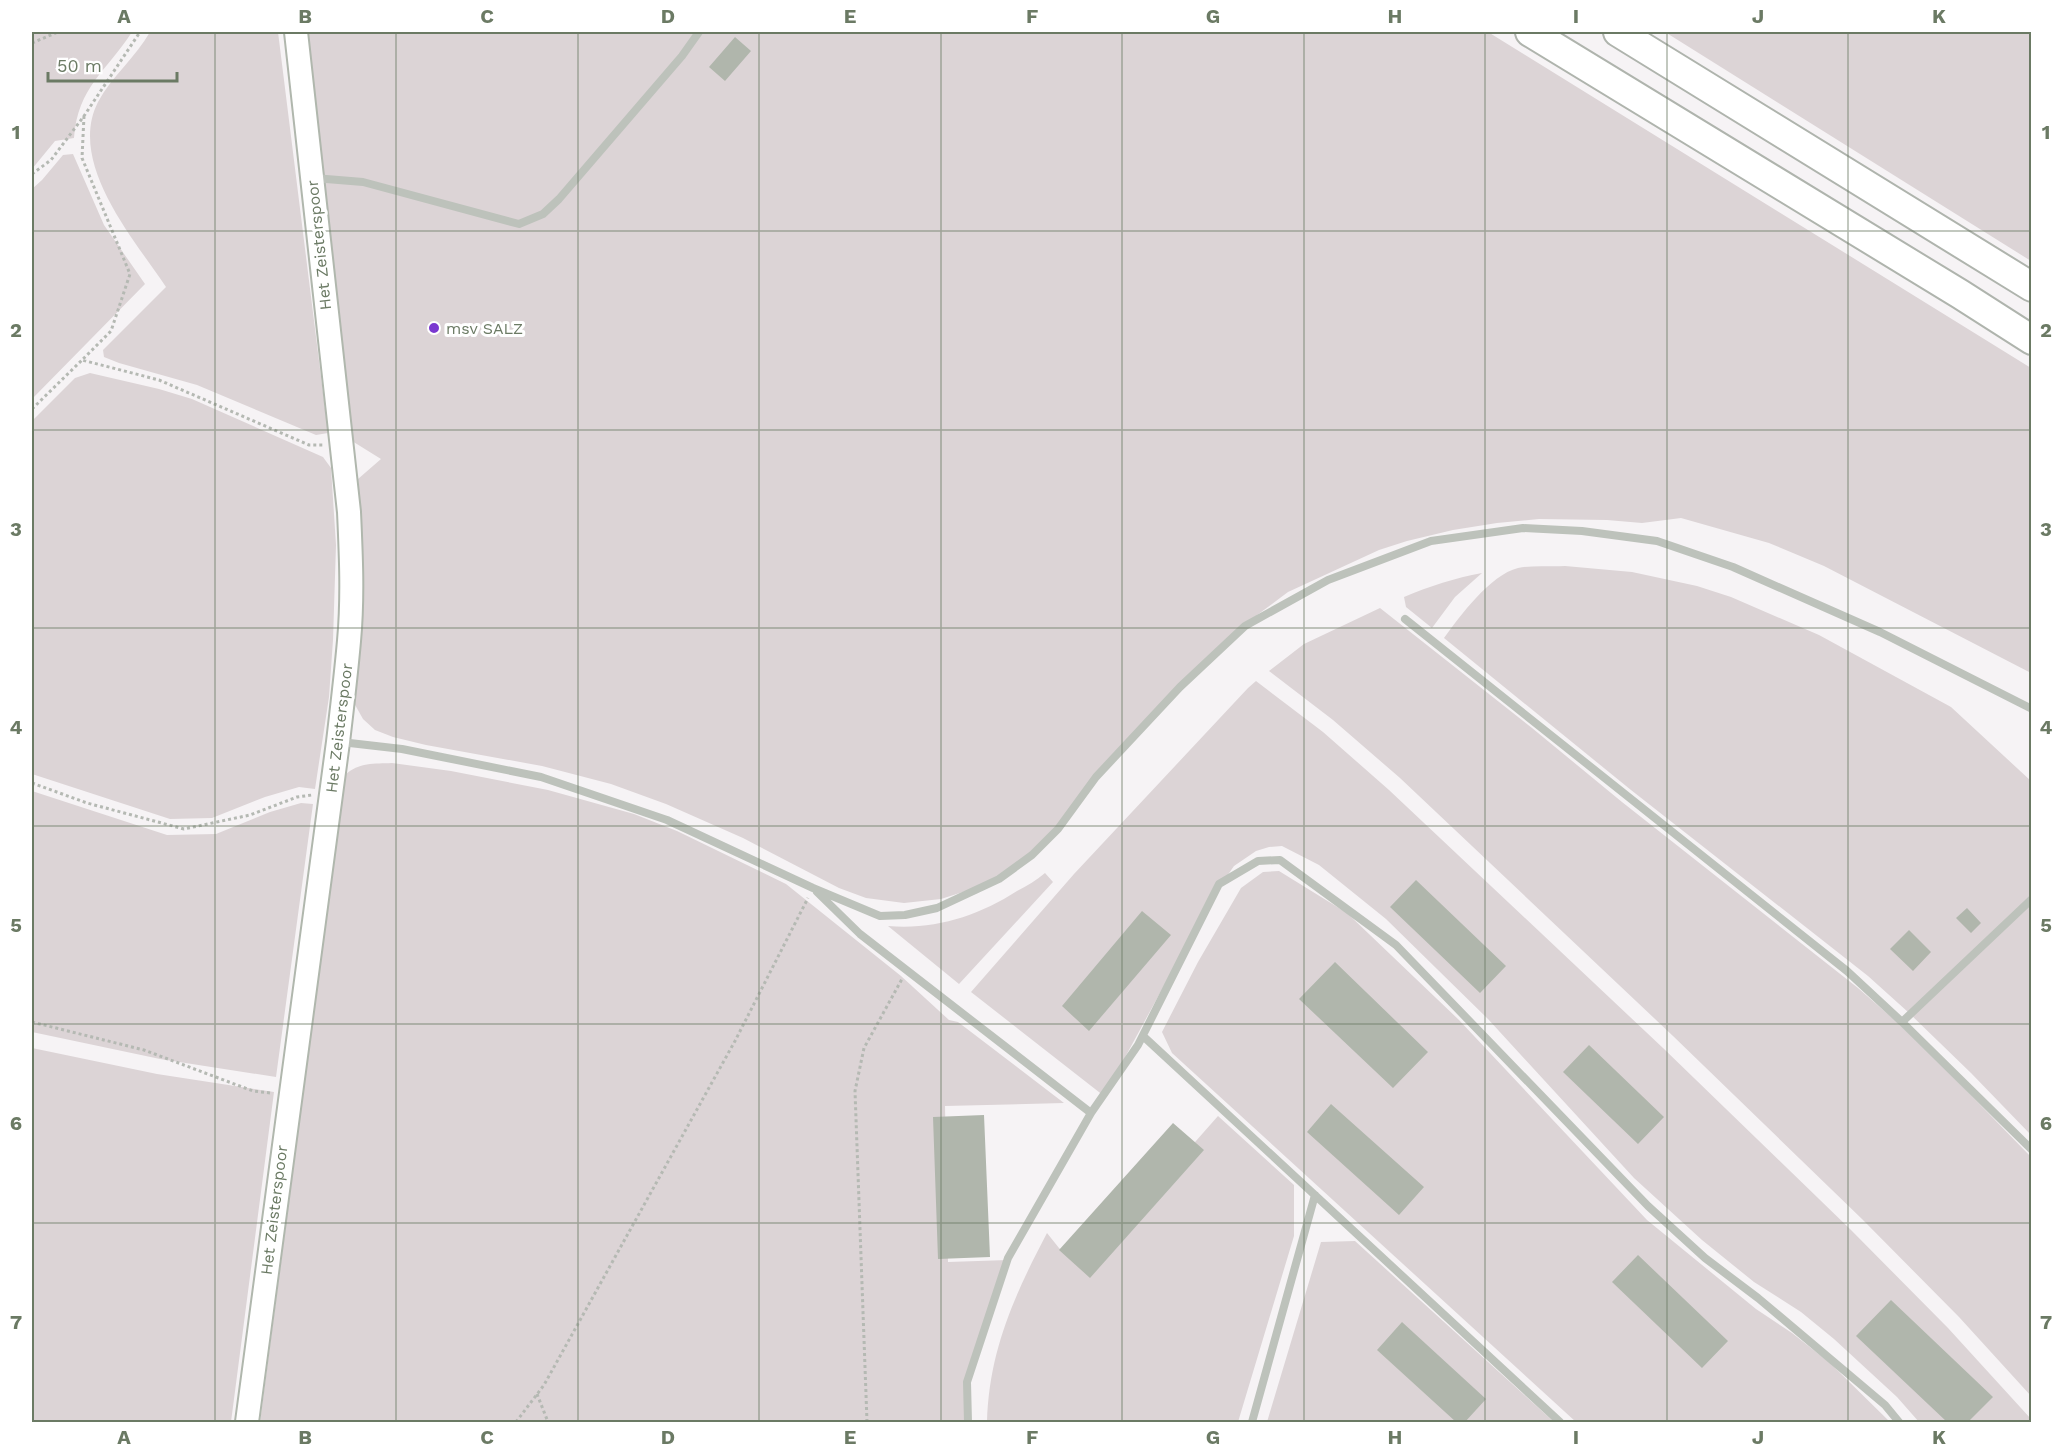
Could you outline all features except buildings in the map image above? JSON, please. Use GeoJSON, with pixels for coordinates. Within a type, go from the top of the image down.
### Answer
{"type":"FeatureCollection","features":[{"type":"Feature","properties":{"kind":"highway"},"geometry":{"type":"LineString","coordinates":[[1530,32],[2031,340]]}},
{"type":"Feature","properties":{"kind":"highway"},"geometry":{"type":"LineString","coordinates":[[1618,32],[2031,287]]}},
{"type":"Feature","properties":{"kind":"street","name":"Het Zeisterspoor"},"geometry":{"type":"LineString","coordinates":[[247,1422],[338,742],[349,640],[352,563],[349,512],[296,32]]}},
{"type":"Feature","properties":{"kind":"lane"},"geometry":{"type":"LineString","coordinates":[[312,178],[363,182],[519,224],[543,213],[559,199],[682,56],[699,32]]}},
{"type":"Feature","properties":{"kind":"lane"},"geometry":{"type":"LineString","coordinates":[[338,742],[402,749],[541,777],[667,820],[813,888],[880,916],[905,915],[937,908],[999,879],[1032,855],[1058,829],[1096,777],[1180,687],[1245,626],[1328,580],[1431,541],[1523,528],[1582,531],[1657,541],[1733,567],[1880,632],[2031,709]]}},
{"type":"Feature","properties":{"kind":"lane"},"geometry":{"type":"LineString","coordinates":[[1405,619],[1847,971],[2031,1150]]}},
{"type":"Feature","properties":{"kind":"lane"},"geometry":{"type":"LineString","coordinates":[[968,1422],[967,1382],[1008,1258],[1091,1113],[1143,1036],[1218,884],[1258,861],[1280,860],[1396,945],[1648,1206],[1705,1258],[1758,1298],[1885,1405],[1899,1422]]}},
{"type":"Feature","properties":{"kind":"lane"},"geometry":{"type":"LineString","coordinates":[[813,888],[860,934],[1091,1113]]}},
{"type":"Feature","properties":{"kind":"lane"},"geometry":{"type":"LineString","coordinates":[[1902,1022],[2031,899]]}},
{"type":"Feature","properties":{"kind":"lane"},"geometry":{"type":"LineString","coordinates":[[1143,1036],[1560,1422]]}},
{"type":"Feature","properties":{"kind":"lane"},"geometry":{"type":"LineString","coordinates":[[1252,1422],[1315,1196]]}},
{"type":"Feature","properties":{"kind":"path"},"geometry":{"type":"LineString","coordinates":[[32,43],[58,32]]}},
{"type":"Feature","properties":{"kind":"path"},"geometry":{"type":"LineString","coordinates":[[32,174],[51,160],[84,116],[140,32]]}},
{"type":"Feature","properties":{"kind":"path"},"geometry":{"type":"LineString","coordinates":[[32,409],[111,331],[130,274],[82,158],[84,116]]}},
{"type":"Feature","properties":{"kind":"path"},"geometry":{"type":"LineString","coordinates":[[82,360],[159,380],[309,445],[329,445],[342,450]]}},
{"type":"Feature","properties":{"kind":"path"},"geometry":{"type":"LineString","coordinates":[[32,783],[87,803],[184,829],[250,815],[297,797],[330,796]]}},
{"type":"Feature","properties":{"kind":"path"},"geometry":{"type":"LineString","coordinates":[[516,1422],[537,1394],[735,1041],[813,888]]}},
{"type":"Feature","properties":{"kind":"path"},"geometry":{"type":"LineString","coordinates":[[867,1422],[855,1091],[864,1048],[907,970]]}},
{"type":"Feature","properties":{"kind":"path"},"geometry":{"type":"LineString","coordinates":[[32,1022],[144,1050],[253,1091],[289,1096]]}},
{"type":"Feature","properties":{"kind":"path"},"geometry":{"type":"LineString","coordinates":[[537,1394],[548,1422]]}},
{"type":"Feature","properties":{"kind":"shaded area"},"geometry":{"type":"Polygon","coordinates":[[[32,32],[132,32],[88,92],[81,105],[74,138],[55,141],[32,169],[32,32]]]}},
{"type":"Feature","properties":{"kind":"shaded area"},"geometry":{"type":"Polygon","coordinates":[[[150,32],[278,32],[328,433],[316,435],[197,385],[104,357],[103,350],[166,287],[108,199],[97,175],[91,150],[91,125],[98,102],[150,32]]]}},
{"type":"Feature","properties":{"kind":"shaded area"},"geometry":{"type":"Polygon","coordinates":[[[308,32],[1488,32],[2031,368],[2031,673],[1824,566],[1769,543],[1681,518],[1642,523],[1539,519],[1453,530],[1379,550],[1288,592],[1245,624],[1151,717],[1060,823],[1024,858],[988,884],[941,899],[904,903],[866,898],[839,888],[743,838],[666,804],[611,784],[542,766],[393,737],[375,730],[363,719],[354,703],[363,605],[358,479],[381,459],[352,441],[308,32]]]}},
{"type":"Feature","properties":{"kind":"shaded area"},"geometry":{"type":"Polygon","coordinates":[[[1665,32],[2031,32],[2031,261],[1665,32]]]}},
{"type":"Feature","properties":{"kind":"shaded area"},"geometry":{"type":"Polygon","coordinates":[[[73,154],[104,225],[145,284],[32,399],[32,189],[63,155],[73,154]]]}},
{"type":"Feature","properties":{"kind":"shaded area"},"geometry":{"type":"Polygon","coordinates":[[[90,373],[192,399],[323,457],[331,468],[336,545],[333,640],[329,697],[315,789],[299,787],[265,797],[212,818],[170,819],[32,774],[32,421],[75,378],[90,373]]]}},
{"type":"Feature","properties":{"kind":"shaded area"},"geometry":{"type":"Polygon","coordinates":[[[1565,566],[1632,572],[1697,586],[1731,597],[1819,635],[1951,707],[2031,781],[2031,1135],[1971,1073],[1868,976],[1631,790],[1444,638],[1476,597],[1507,572],[1524,567],[1565,566]]]}},
{"type":"Feature","properties":{"kind":"shaded area"},"geometry":{"type":"Polygon","coordinates":[[[1482,573],[1455,597],[1432,628],[1406,607],[1404,597],[1462,577],[1482,573]]]}},
{"type":"Feature","properties":{"kind":"shaded area"},"geometry":{"type":"Polygon","coordinates":[[[1380,608],[1858,988],[1898,1023],[2031,1157],[2031,1396],[1959,1317],[1862,1219],[1673,1036],[1400,778],[1333,720],[1269,671],[1304,644],[1380,608]]]}},
{"type":"Feature","properties":{"kind":"shaded area"},"geometry":{"type":"Polygon","coordinates":[[[1256,681],[1323,732],[1389,790],[1663,1048],[1851,1230],[1948,1328],[2031,1419],[2031,1422],[1919,1422],[1897,1397],[1834,1339],[1801,1312],[1754,1282],[1702,1240],[1634,1178],[1488,1019],[1386,919],[1319,865],[1282,846],[1256,851],[1234,866],[1211,899],[1104,1096],[971,992],[1074,874],[1256,681]]]}},
{"type":"Feature","properties":{"kind":"shaded area"},"geometry":{"type":"Polygon","coordinates":[[[392,763],[451,771],[548,790],[634,814],[677,831],[786,884],[901,976],[949,1020],[958,1022],[1064,1103],[945,1106],[948,1262],[1008,1260],[968,1390],[966,1422],[260,1422],[345,775],[361,766],[392,763]]]}},
{"type":"Feature","properties":{"kind":"shaded area"},"geometry":{"type":"Polygon","coordinates":[[[32,791],[167,835],[216,834],[270,812],[301,803],[313,804],[276,1077],[160,1059],[32,1032],[32,791]]]}},
{"type":"Feature","properties":{"kind":"shaded area"},"geometry":{"type":"Polygon","coordinates":[[[1279,871],[1347,913],[1459,1020],[1647,1220],[1756,1309],[1792,1333],[1830,1363],[1890,1422],[1576,1422],[1172,1053],[1162,1032],[1198,962],[1241,888],[1263,872],[1279,871]]]}},
{"type":"Feature","properties":{"kind":"shaded area"},"geometry":{"type":"Polygon","coordinates":[[[1045,873],[1053,882],[959,984],[888,926],[922,926],[971,914],[1002,900],[1045,873]]]}},
{"type":"Feature","properties":{"kind":"shaded area"},"geometry":{"type":"Polygon","coordinates":[[[32,1048],[157,1074],[274,1092],[231,1422],[32,1422],[32,1048]]]}},
{"type":"Feature","properties":{"kind":"shaded area"},"geometry":{"type":"Polygon","coordinates":[[[1218,1116],[1294,1185],[1294,1236],[1238,1422],[987,1422],[993,1371],[1005,1324],[1047,1233],[1059,1248],[1083,1269],[1218,1116]]]}},
{"type":"Feature","properties":{"kind":"shaded area"},"geometry":{"type":"Polygon","coordinates":[[[1355,1241],[1554,1422],[1267,1422],[1321,1242],[1355,1241]]]}},
{"type":"Feature","properties":{"kind":"place","name":"msv SALZ"},"geometry":{"type":"Point","coordinates":[434,328]}}]}
